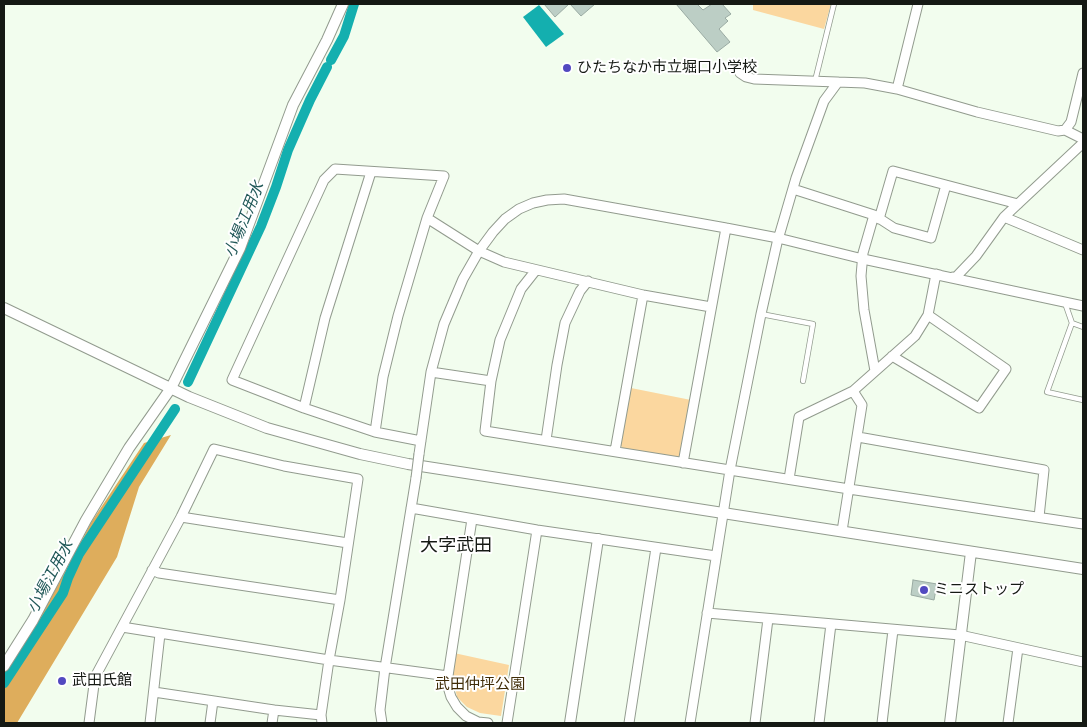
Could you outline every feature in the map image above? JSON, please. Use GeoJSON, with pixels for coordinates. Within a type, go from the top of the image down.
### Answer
{"type":"FeatureCollection","features":[{"type":"Feature","properties":{"kind":"street"},"geometry":{"type":"LineString","coordinates":[[4,666],[33,620],[86,520],[124,456],[171,388],[240,248],[293,105],[327,40],[343,4]]}},
{"type":"Feature","properties":{"kind":"street"},"geometry":{"type":"LineString","coordinates":[[897,89],[918,4]]}},
{"type":"Feature","properties":{"kind":"street"},"geometry":{"type":"LineString","coordinates":[[740,73],[754,79],[865,83],[897,89],[977,112],[1058,131],[1065,130],[1083,141],[1004,218],[976,256],[956,278]]}},
{"type":"Feature","properties":{"kind":"street"},"geometry":{"type":"LineString","coordinates":[[1065,130],[1071,122],[1083,73]]}},
{"type":"Feature","properties":{"kind":"street"},"geometry":{"type":"LineString","coordinates":[[690,723],[730,470],[778,238],[824,101],[838,82]]}},
{"type":"Feature","properties":{"kind":"street"},"geometry":{"type":"LineString","coordinates":[[375,432],[385,368],[398,316],[428,218],[444,176],[335,169],[324,180],[232,380],[304,408],[375,432],[421,441]]}},
{"type":"Feature","properties":{"kind":"street"},"geometry":{"type":"LineString","coordinates":[[875,371],[860,276],[863,259],[876,217],[893,171],[1018,204]]}},
{"type":"Feature","properties":{"kind":"street"},"geometry":{"type":"LineString","coordinates":[[304,408],[325,318],[371,172]]}},
{"type":"Feature","properties":{"kind":"street"},"geometry":{"type":"LineString","coordinates":[[793,189],[876,217],[894,228],[931,238],[946,185]]}},
{"type":"Feature","properties":{"kind":"street"},"geometry":{"type":"LineString","coordinates":[[382,723],[380,710],[384,668],[416,478],[431,372],[444,324],[463,279],[479,251],[493,232],[505,219],[519,209],[533,203],[564,199],[778,238],[863,259],[1083,306]]}},
{"type":"Feature","properties":{"kind":"street"},"geometry":{"type":"LineString","coordinates":[[428,218],[479,251],[504,262],[644,295],[712,308]]}},
{"type":"Feature","properties":{"kind":"street"},"geometry":{"type":"LineString","coordinates":[[1004,218],[1083,250]]}},
{"type":"Feature","properties":{"kind":"street"},"geometry":{"type":"LineString","coordinates":[[683,463],[726,228]]}},
{"type":"Feature","properties":{"kind":"street"},"geometry":{"type":"LineString","coordinates":[[536,270],[521,290],[500,340],[491,381],[485,430],[683,463],[1083,524]]}},
{"type":"Feature","properties":{"kind":"street"},"geometry":{"type":"LineString","coordinates":[[789,479],[799,417],[853,391],[916,336],[928,315],[936,274]]}},
{"type":"Feature","properties":{"kind":"street"},"geometry":{"type":"LineString","coordinates":[[546,440],[556,365],[565,323],[580,291],[588,281]]}},
{"type":"Feature","properties":{"kind":"street"},"geometry":{"type":"LineString","coordinates":[[615,451],[644,295]]}},
{"type":"Feature","properties":{"kind":"street"},"geometry":{"type":"LineString","coordinates":[[4,308],[171,388],[267,428],[360,454],[408,464],[1083,569]]}},
{"type":"Feature","properties":{"kind":"street"},"geometry":{"type":"LineString","coordinates":[[892,356],[979,408],[1006,369],[928,315]]}},
{"type":"Feature","properties":{"kind":"street"},"geometry":{"type":"LineString","coordinates":[[431,372],[491,381]]}},
{"type":"Feature","properties":{"kind":"street"},"geometry":{"type":"LineString","coordinates":[[842,531],[862,405],[853,391]]}},
{"type":"Feature","properties":{"kind":"street"},"geometry":{"type":"LineString","coordinates":[[858,437],[1044,470],[1039,517]]}},
{"type":"Feature","properties":{"kind":"street"},"geometry":{"type":"LineString","coordinates":[[89,723],[95,677],[181,517],[214,449],[284,466],[358,479],[321,719],[154,692]]}},
{"type":"Feature","properties":{"kind":"street"},"geometry":{"type":"LineString","coordinates":[[411,508],[537,530],[716,556]]}},
{"type":"Feature","properties":{"kind":"street"},"geometry":{"type":"LineString","coordinates":[[181,517],[348,543]]}},
{"type":"Feature","properties":{"kind":"street"},"geometry":{"type":"LineString","coordinates":[[472,519],[448,676],[451,697],[457,707],[466,716],[478,722],[488,723]]}},
{"type":"Feature","properties":{"kind":"street"},"geometry":{"type":"LineString","coordinates":[[507,723],[537,530]]}},
{"type":"Feature","properties":{"kind":"street"},"geometry":{"type":"LineString","coordinates":[[570,723],[598,538]]}},
{"type":"Feature","properties":{"kind":"street"},"geometry":{"type":"LineString","coordinates":[[629,723],[656,548]]}},
{"type":"Feature","properties":{"kind":"street"},"geometry":{"type":"LineString","coordinates":[[950,723],[971,552]]}},
{"type":"Feature","properties":{"kind":"street"},"geometry":{"type":"LineString","coordinates":[[152,570],[159,573],[340,600]]}},
{"type":"Feature","properties":{"kind":"street"},"geometry":{"type":"LineString","coordinates":[[707,613],[960,635],[1083,662]]}},
{"type":"Feature","properties":{"kind":"street"},"geometry":{"type":"LineString","coordinates":[[754,723],[768,619]]}},
{"type":"Feature","properties":{"kind":"street"},"geometry":{"type":"LineString","coordinates":[[819,723],[831,624]]}},
{"type":"Feature","properties":{"kind":"street"},"geometry":{"type":"LineString","coordinates":[[122,627],[329,660],[448,676]]}},
{"type":"Feature","properties":{"kind":"street"},"geometry":{"type":"LineString","coordinates":[[882,723],[893,630]]}},
{"type":"Feature","properties":{"kind":"street"},"geometry":{"type":"LineString","coordinates":[[150,723],[160,634]]}},
{"type":"Feature","properties":{"kind":"street"},"geometry":{"type":"LineString","coordinates":[[1008,723],[1018,648]]}},
{"type":"Feature","properties":{"kind":"street"},"geometry":{"type":"LineString","coordinates":[[210,723],[213,701]]}},
{"type":"Feature","properties":{"kind":"street"},"geometry":{"type":"LineString","coordinates":[[272,723],[274,710]]}},
{"type":"Feature","properties":{"kind":"lane"},"geometry":{"type":"LineString","coordinates":[[815,81],[834,4]]}},
{"type":"Feature","properties":{"kind":"lane"},"geometry":{"type":"LineString","coordinates":[[1065,302],[1072,323],[1047,392],[1083,400]]}},
{"type":"Feature","properties":{"kind":"lane"},"geometry":{"type":"LineString","coordinates":[[761,314],[813,324],[803,381]]}},
{"type":"Feature","properties":{"kind":"lane"},"geometry":{"type":"LineString","coordinates":[[1072,323],[1083,327]]}},
{"type":"Feature","properties":{"kind":"green space"},"geometry":{"type":"Polygon","coordinates":[[[753,4],[831,4],[824,29],[753,10],[753,4]]]}},
{"type":"Feature","properties":{"kind":"green space"},"geometry":{"type":"Polygon","coordinates":[[[631,388],[691,400],[680,457],[623,449],[620,444],[631,388]]]}},
{"type":"Feature","properties":{"kind":"green space","name":"武田仲坪公園"},"geometry":{"type":"Polygon","coordinates":[[[454,653],[509,665],[501,716],[480,713],[467,707],[457,697],[452,674],[454,653]]]}},
{"type":"Feature","properties":{"kind":"shaded area"},"geometry":{"type":"Polygon","coordinates":[[[171,435],[139,487],[117,557],[17,723],[4,723],[4,672],[45,609],[92,521],[144,443],[171,435]]]}},
{"type":"Feature","properties":{"kind":"water"},"geometry":{"type":"Polygon","coordinates":[[[539,5],[564,34],[546,47],[523,17],[539,5]]]}},
{"type":"Feature","properties":{"kind":"building"},"geometry":{"type":"Polygon","coordinates":[[[544,4],[569,4],[555,17],[544,4]]]}},
{"type":"Feature","properties":{"kind":"building"},"geometry":{"type":"Polygon","coordinates":[[[570,4],[595,4],[581,16],[570,4]]]}},
{"type":"Feature","properties":{"kind":"building"},"geometry":{"type":"Polygon","coordinates":[[[676,4],[697,4],[703,10],[712,4],[722,4],[731,14],[725,18],[728,21],[719,29],[730,42],[717,52],[676,4]]]}},
{"type":"Feature","properties":{"kind":"building","name":"ミニストップ"},"geometry":{"type":"Polygon","coordinates":[[[913,580],[937,584],[934,600],[911,595],[913,580]]]}},
{"type":"Feature","properties":{"kind":"waterway","name":"小場江用水"},"geometry":{"type":"LineString","coordinates":[[331,60],[344,36],[354,4]]}},
{"type":"Feature","properties":{"kind":"waterway","name":"小場江用水"},"geometry":{"type":"LineString","coordinates":[[188,382],[261,226],[288,150],[327,67]]}},
{"type":"Feature","properties":{"kind":"waterway","name":"小場江用水"},"geometry":{"type":"LineString","coordinates":[[4,683],[63,593],[79,554],[175,409]]}},
{"type":"Feature","properties":{"kind":"place","name":"ひたちなか市立堀口小学校"},"geometry":{"type":"Point","coordinates":[567,68]}},
{"type":"Feature","properties":{"kind":"place","name":"ミニストップ"},"geometry":{"type":"Point","coordinates":[924,590]}},
{"type":"Feature","properties":{"kind":"place","name":"武田氏館"},"geometry":{"type":"Point","coordinates":[62,681]}},
{"type":"Feature","properties":{"kind":"district","name":"大字武田"},"geometry":{"type":"Point","coordinates":[456,546]}}]}
